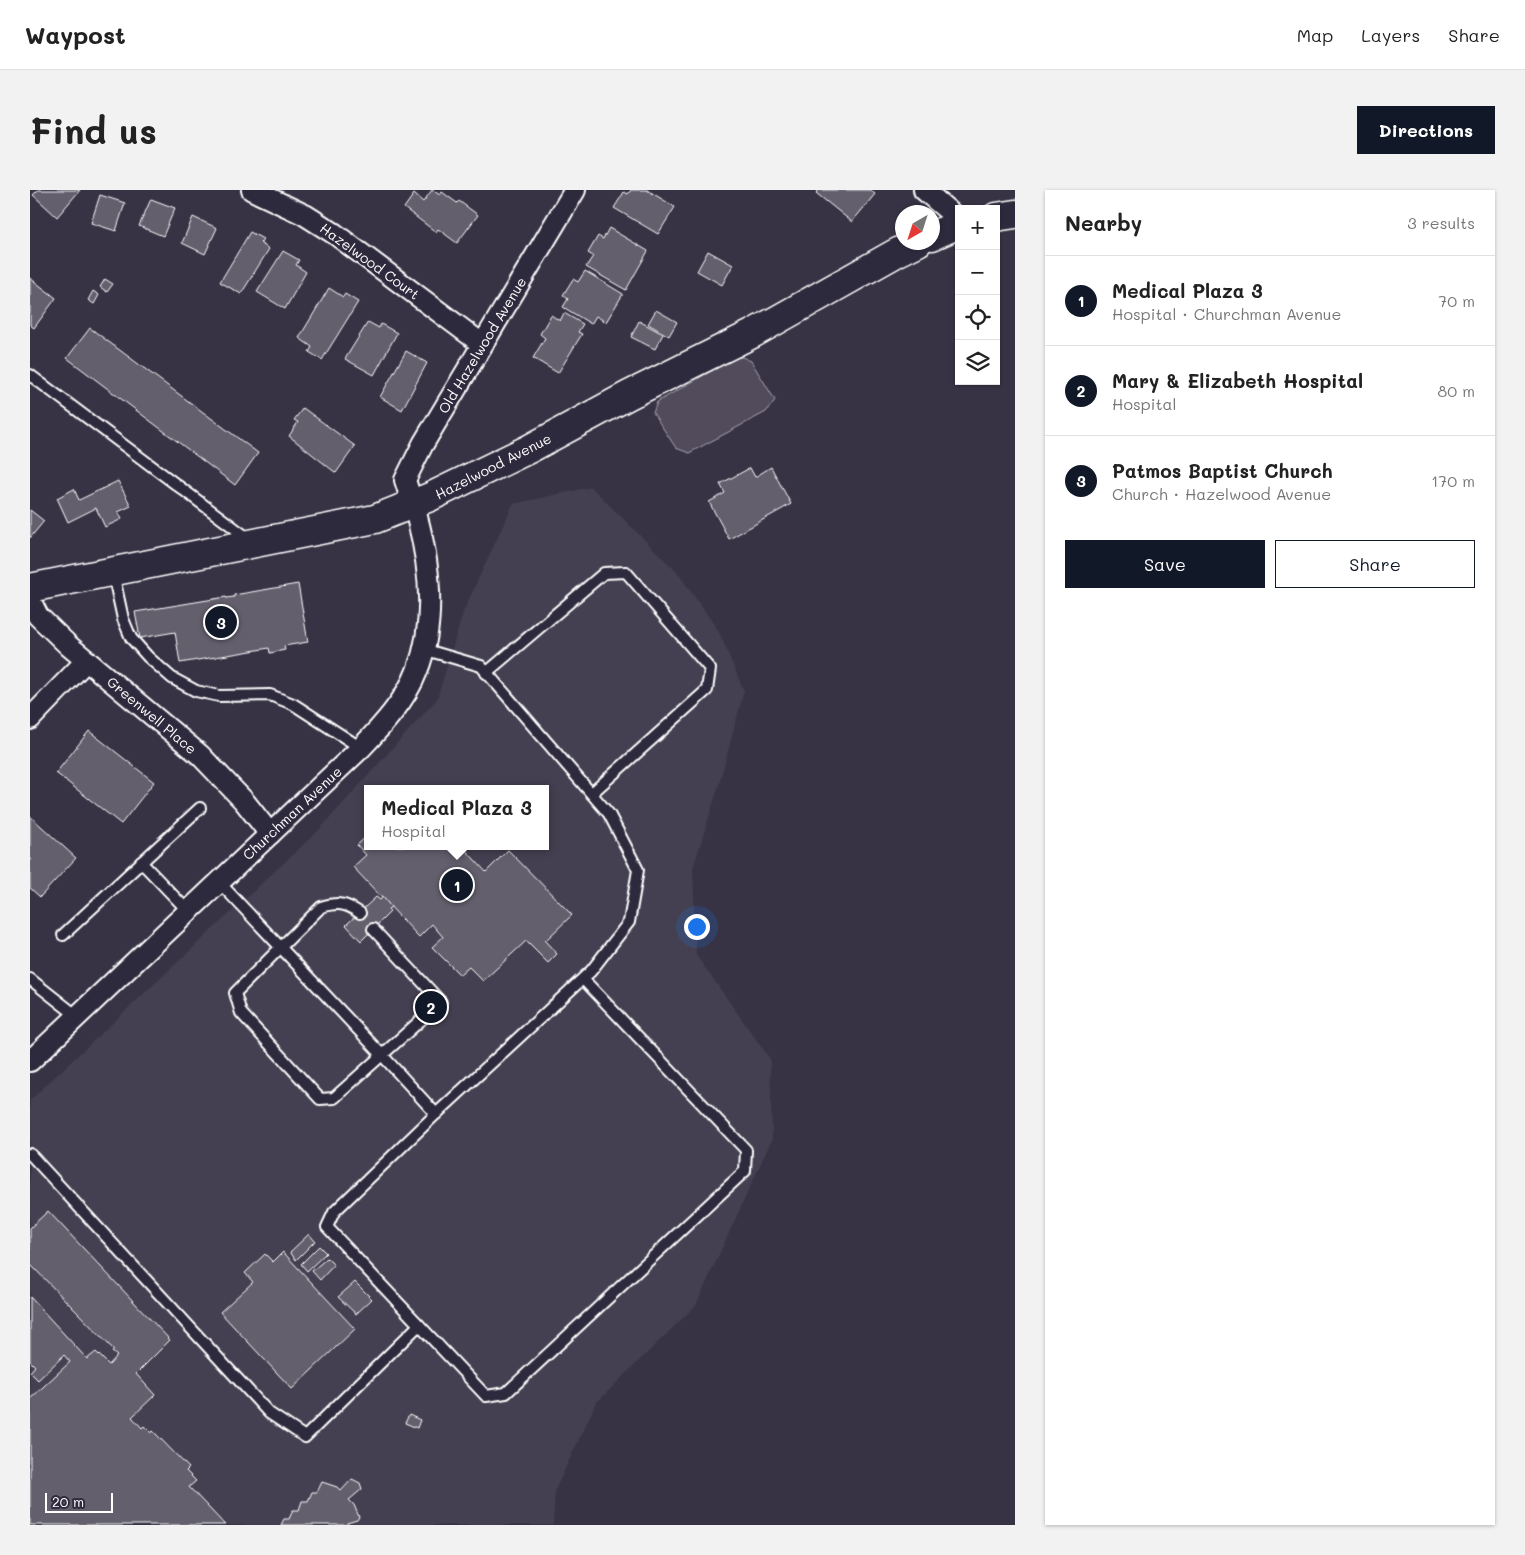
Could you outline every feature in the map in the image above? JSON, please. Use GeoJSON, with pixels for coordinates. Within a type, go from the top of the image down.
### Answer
{"type":"FeatureCollection","features":[{"type":"Feature","properties":{"kind":"street","name":"Hazelwood Court"},"geometry":{"type":"LineString","coordinates":[[252,190],[305,215],[335,234],[482,344]]}},
{"type":"Feature","properties":{"kind":"street","name":"Old Hazelwood Avenue"},"geometry":{"type":"LineString","coordinates":[[412,505],[405,480],[423,444],[575,190]]}},
{"type":"Feature","properties":{"kind":"street"},"geometry":{"type":"LineString","coordinates":[[924,190],[955,218]]}},
{"type":"Feature","properties":{"kind":"street"},"geometry":{"type":"LineString","coordinates":[[1000,216],[1015,214]]}},
{"type":"Feature","properties":{"kind":"street"},"geometry":{"type":"LineString","coordinates":[[940,232],[955,224]]}},
{"type":"Feature","properties":{"kind":"street","name":"Hazelwood Avenue"},"geometry":{"type":"LineString","coordinates":[[30,588],[374,518],[412,505],[464,482],[629,395],[752,334],[902,250]]}},
{"type":"Feature","properties":{"kind":"street","name":"Churchman Avenue"},"geometry":{"type":"LineString","coordinates":[[30,1061],[361,748],[380,729],[410,686],[427,636],[429,618],[428,585],[422,543],[412,505]]}},
{"type":"Feature","properties":{"kind":"street","name":"Greenwell Place"},"geometry":{"type":"LineString","coordinates":[[30,600],[38,616],[86,660],[200,755],[244,801],[270,834]]}},
{"type":"Feature","properties":{"kind":"street"},"geometry":{"type":"LineString","coordinates":[[30,719],[86,660]]}},
{"type":"Feature","properties":{"kind":"lane"},"geometry":{"type":"LineString","coordinates":[[30,375],[254,543]]}},
{"type":"Feature","properties":{"kind":"lane"},"geometry":{"type":"LineString","coordinates":[[113,572],[123,620],[131,638],[148,657],[172,678],[196,691],[219,696],[270,695],[293,704],[361,748]]}},
{"type":"Feature","properties":{"kind":"lane"},"geometry":{"type":"LineString","coordinates":[[486,673],[604,573],[626,572],[710,669],[707,690],[592,794]]}},
{"type":"Feature","properties":{"kind":"lane"},"geometry":{"type":"LineString","coordinates":[[423,649],[481,666],[609,814],[638,870],[629,922],[591,971],[436,1114],[334,1212],[327,1227],[486,1396],[506,1393],[745,1171],[746,1150],[583,979]]}},
{"type":"Feature","properties":{"kind":"lane"},"geometry":{"type":"LineString","coordinates":[[63,935],[200,808]]}},
{"type":"Feature","properties":{"kind":"lane"},"geometry":{"type":"LineString","coordinates":[[141,862],[188,911]]}},
{"type":"Feature","properties":{"kind":"lane"},"geometry":{"type":"LineString","coordinates":[[219,882],[436,1114]]}},
{"type":"Feature","properties":{"kind":"lane"},"geometry":{"type":"LineString","coordinates":[[360,913],[348,905],[334,903],[320,907],[235,993],[242,1013],[320,1099],[334,1098],[441,1002],[373,929]]}},
{"type":"Feature","properties":{"kind":"lane"},"geometry":{"type":"LineString","coordinates":[[30,979],[77,1016]]}},
{"type":"Feature","properties":{"kind":"lane"},"geometry":{"type":"LineString","coordinates":[[32,1160],[269,1413],[305,1437],[419,1325]]}},
{"type":"Feature","properties":{"kind":"shaded area"},"geometry":{"type":"Polygon","coordinates":[[[742,357],[751,361],[775,400],[766,412],[689,453],[676,448],[653,413],[657,402],[734,358],[742,357]]]}},
{"type":"Feature","properties":{"kind":"shaded area"},"geometry":{"type":"Polygon","coordinates":[[[591,487],[677,572],[718,630],[744,691],[718,788],[693,868],[696,955],[770,1059],[772,1139],[696,1305],[596,1403],[555,1490],[553,1525],[30,1525],[30,1100],[319,830],[437,699],[464,610],[513,504],[591,487]]]}},
{"type":"Feature","properties":{"kind":"building"},"geometry":{"type":"Polygon","coordinates":[[[38,190],[80,190],[57,217],[33,195],[38,190]]]}},
{"type":"Feature","properties":{"kind":"building"},"geometry":{"type":"Polygon","coordinates":[[[432,190],[440,195],[442,192],[457,203],[459,201],[478,215],[457,243],[438,229],[436,232],[404,208],[414,194],[423,202],[432,190]]]}},
{"type":"Feature","properties":{"kind":"building"},"geometry":{"type":"Polygon","coordinates":[[[631,190],[647,190],[675,207],[658,234],[614,208],[624,192],[628,194],[631,190]]]}},
{"type":"Feature","properties":{"kind":"building"},"geometry":{"type":"Polygon","coordinates":[[[819,190],[870,190],[875,194],[852,222],[816,193],[819,190]]]}},
{"type":"Feature","properties":{"kind":"building"},"geometry":{"type":"Polygon","coordinates":[[[100,195],[125,203],[116,231],[91,223],[100,195]]]}},
{"type":"Feature","properties":{"kind":"building"},"geometry":{"type":"Polygon","coordinates":[[[151,199],[175,208],[163,236],[139,226],[151,199]]]}},
{"type":"Feature","properties":{"kind":"building"},"geometry":{"type":"Polygon","coordinates":[[[193,217],[217,228],[205,254],[182,243],[193,217]]]}},
{"type":"Feature","properties":{"kind":"building"},"geometry":{"type":"Polygon","coordinates":[[[609,228],[648,251],[626,290],[586,267],[593,256],[588,253],[598,236],[603,239],[609,228]]]}},
{"type":"Feature","properties":{"kind":"building"},"geometry":{"type":"Polygon","coordinates":[[[250,232],[263,239],[260,243],[269,249],[241,294],[220,282],[250,232]]]}},
{"type":"Feature","properties":{"kind":"building"},"geometry":{"type":"Polygon","coordinates":[[[283,251],[299,260],[296,265],[306,272],[285,309],[257,292],[283,251]]]}},
{"type":"Feature","properties":{"kind":"building"},"geometry":{"type":"Polygon","coordinates":[[[708,251],[733,265],[722,285],[697,271],[708,251]]]}},
{"type":"Feature","properties":{"kind":"building"},"geometry":{"type":"Polygon","coordinates":[[[585,271],[623,294],[606,322],[596,316],[591,324],[563,307],[568,299],[563,295],[573,279],[578,282],[585,271]]]}},
{"type":"Feature","properties":{"kind":"building"},"geometry":{"type":"Polygon","coordinates":[[[30,278],[56,298],[34,328],[30,325],[30,278]]]}},
{"type":"Feature","properties":{"kind":"building"},"geometry":{"type":"Polygon","coordinates":[[[105,279],[113,284],[107,292],[100,287],[105,279]]]}},
{"type":"Feature","properties":{"kind":"building"},"geometry":{"type":"Polygon","coordinates":[[[329,288],[343,297],[345,294],[358,302],[322,360],[309,352],[312,347],[299,338],[329,288]]]}},
{"type":"Feature","properties":{"kind":"building"},"geometry":{"type":"Polygon","coordinates":[[[93,291],[99,295],[94,304],[88,300],[93,291]]]}},
{"type":"Feature","properties":{"kind":"building"},"geometry":{"type":"Polygon","coordinates":[[[656,310],[677,322],[669,336],[648,324],[656,310]]]}},
{"type":"Feature","properties":{"kind":"building"},"geometry":{"type":"Polygon","coordinates":[[[564,313],[583,324],[578,332],[582,334],[558,373],[533,358],[545,338],[540,334],[551,315],[560,321],[564,313]]]}},
{"type":"Feature","properties":{"kind":"building"},"geometry":{"type":"Polygon","coordinates":[[[639,321],[663,334],[655,349],[631,337],[639,321]]]}},
{"type":"Feature","properties":{"kind":"building"},"geometry":{"type":"Polygon","coordinates":[[[368,322],[379,328],[381,324],[397,333],[374,375],[345,359],[368,322]]]}},
{"type":"Feature","properties":{"kind":"building"},"geometry":{"type":"Polygon","coordinates":[[[90,328],[258,453],[235,485],[67,358],[90,328]]]}},
{"type":"Feature","properties":{"kind":"building"},"geometry":{"type":"Polygon","coordinates":[[[406,351],[427,363],[402,410],[380,397],[406,351]]]}},
{"type":"Feature","properties":{"kind":"building"},"geometry":{"type":"Polygon","coordinates":[[[303,408],[355,446],[336,473],[289,436],[298,422],[294,420],[303,408]]]}},
{"type":"Feature","properties":{"kind":"building"},"geometry":{"type":"Polygon","coordinates":[[[771,467],[791,504],[729,539],[709,502],[725,493],[720,484],[750,468],[755,477],[771,467]]]}},
{"type":"Feature","properties":{"kind":"building"},"geometry":{"type":"Polygon","coordinates":[[[118,481],[131,506],[118,512],[122,519],[105,527],[96,508],[68,522],[57,498],[74,489],[79,500],[118,481]]]}},
{"type":"Feature","properties":{"kind":"building"},"geometry":{"type":"Polygon","coordinates":[[[30,510],[44,521],[30,538],[30,510]]]}},
{"type":"Feature","properties":{"kind":"building"},"geometry":{"type":"Polygon","coordinates":[[[298,584],[308,642],[284,646],[285,650],[270,653],[269,648],[180,663],[175,632],[140,638],[135,612],[234,597],[234,595],[298,584]]]}},
{"type":"Feature","properties":{"kind":"building"},"geometry":{"type":"Polygon","coordinates":[[[89,731],[154,782],[121,824],[56,773],[89,731]]]}},
{"type":"Feature","properties":{"kind":"building"},"geometry":{"type":"Polygon","coordinates":[[[30,816],[76,858],[40,897],[30,888],[30,816]]]}},
{"type":"Feature","properties":{"kind":"building"},"geometry":{"type":"Polygon","coordinates":[[[364,839],[364,850],[466,850],[486,872],[508,850],[572,915],[545,941],[557,954],[548,963],[526,941],[483,981],[469,967],[460,975],[432,947],[443,937],[432,924],[419,937],[353,867],[366,855],[357,845],[364,839]]]}},
{"type":"Feature","properties":{"kind":"building"},"geometry":{"type":"Polygon","coordinates":[[[376,897],[380,900],[383,897],[391,907],[388,909],[390,912],[361,941],[346,925],[376,897]]]}},
{"type":"Feature","properties":{"kind":"building"},"geometry":{"type":"Polygon","coordinates":[[[48,1211],[170,1340],[136,1374],[155,1395],[132,1417],[142,1428],[144,1426],[151,1433],[153,1431],[189,1468],[186,1471],[196,1481],[189,1487],[225,1525],[30,1525],[30,1399],[70,1362],[64,1355],[38,1380],[30,1372],[35,1366],[30,1361],[30,1297],[87,1359],[96,1352],[109,1365],[117,1356],[112,1352],[114,1350],[30,1264],[30,1228],[48,1211]]]}},
{"type":"Feature","properties":{"kind":"building"},"geometry":{"type":"Polygon","coordinates":[[[309,1234],[315,1241],[296,1260],[290,1252],[309,1234]]]}},
{"type":"Feature","properties":{"kind":"building"},"geometry":{"type":"Polygon","coordinates":[[[319,1246],[326,1253],[307,1271],[301,1264],[319,1246]]]}},
{"type":"Feature","properties":{"kind":"building"},"geometry":{"type":"Polygon","coordinates":[[[283,1252],[355,1329],[292,1389],[220,1312],[253,1282],[245,1273],[265,1254],[273,1262],[283,1252]]]}},
{"type":"Feature","properties":{"kind":"building"},"geometry":{"type":"Polygon","coordinates":[[[327,1258],[334,1265],[320,1280],[312,1271],[327,1258]]]}},
{"type":"Feature","properties":{"kind":"building"},"geometry":{"type":"Polygon","coordinates":[[[355,1282],[372,1299],[356,1314],[338,1297],[355,1282]]]}},
{"type":"Feature","properties":{"kind":"building"},"geometry":{"type":"Polygon","coordinates":[[[409,1415],[420,1420],[417,1428],[405,1423],[409,1415]]]}},
{"type":"Feature","properties":{"kind":"building"},"geometry":{"type":"Polygon","coordinates":[[[352,1479],[360,1483],[362,1489],[349,1500],[354,1505],[359,1517],[357,1520],[347,1523],[348,1525],[281,1525],[284,1519],[289,1519],[293,1510],[299,1510],[302,1501],[308,1501],[312,1492],[317,1492],[322,1482],[337,1487],[341,1491],[352,1479]]]}},
{"type":"Feature","properties":{"kind":"place","name":"Patmos Baptist Church"},"geometry":{"type":"Point","coordinates":[221,622]}},
{"type":"Feature","properties":{"kind":"place","name":"Medical Plaza 3"},"geometry":{"type":"Point","coordinates":[457,885]}},
{"type":"Feature","properties":{"kind":"place","name":"Mary & Elizabeth Hospital"},"geometry":{"type":"Point","coordinates":[431,1007]}}]}
